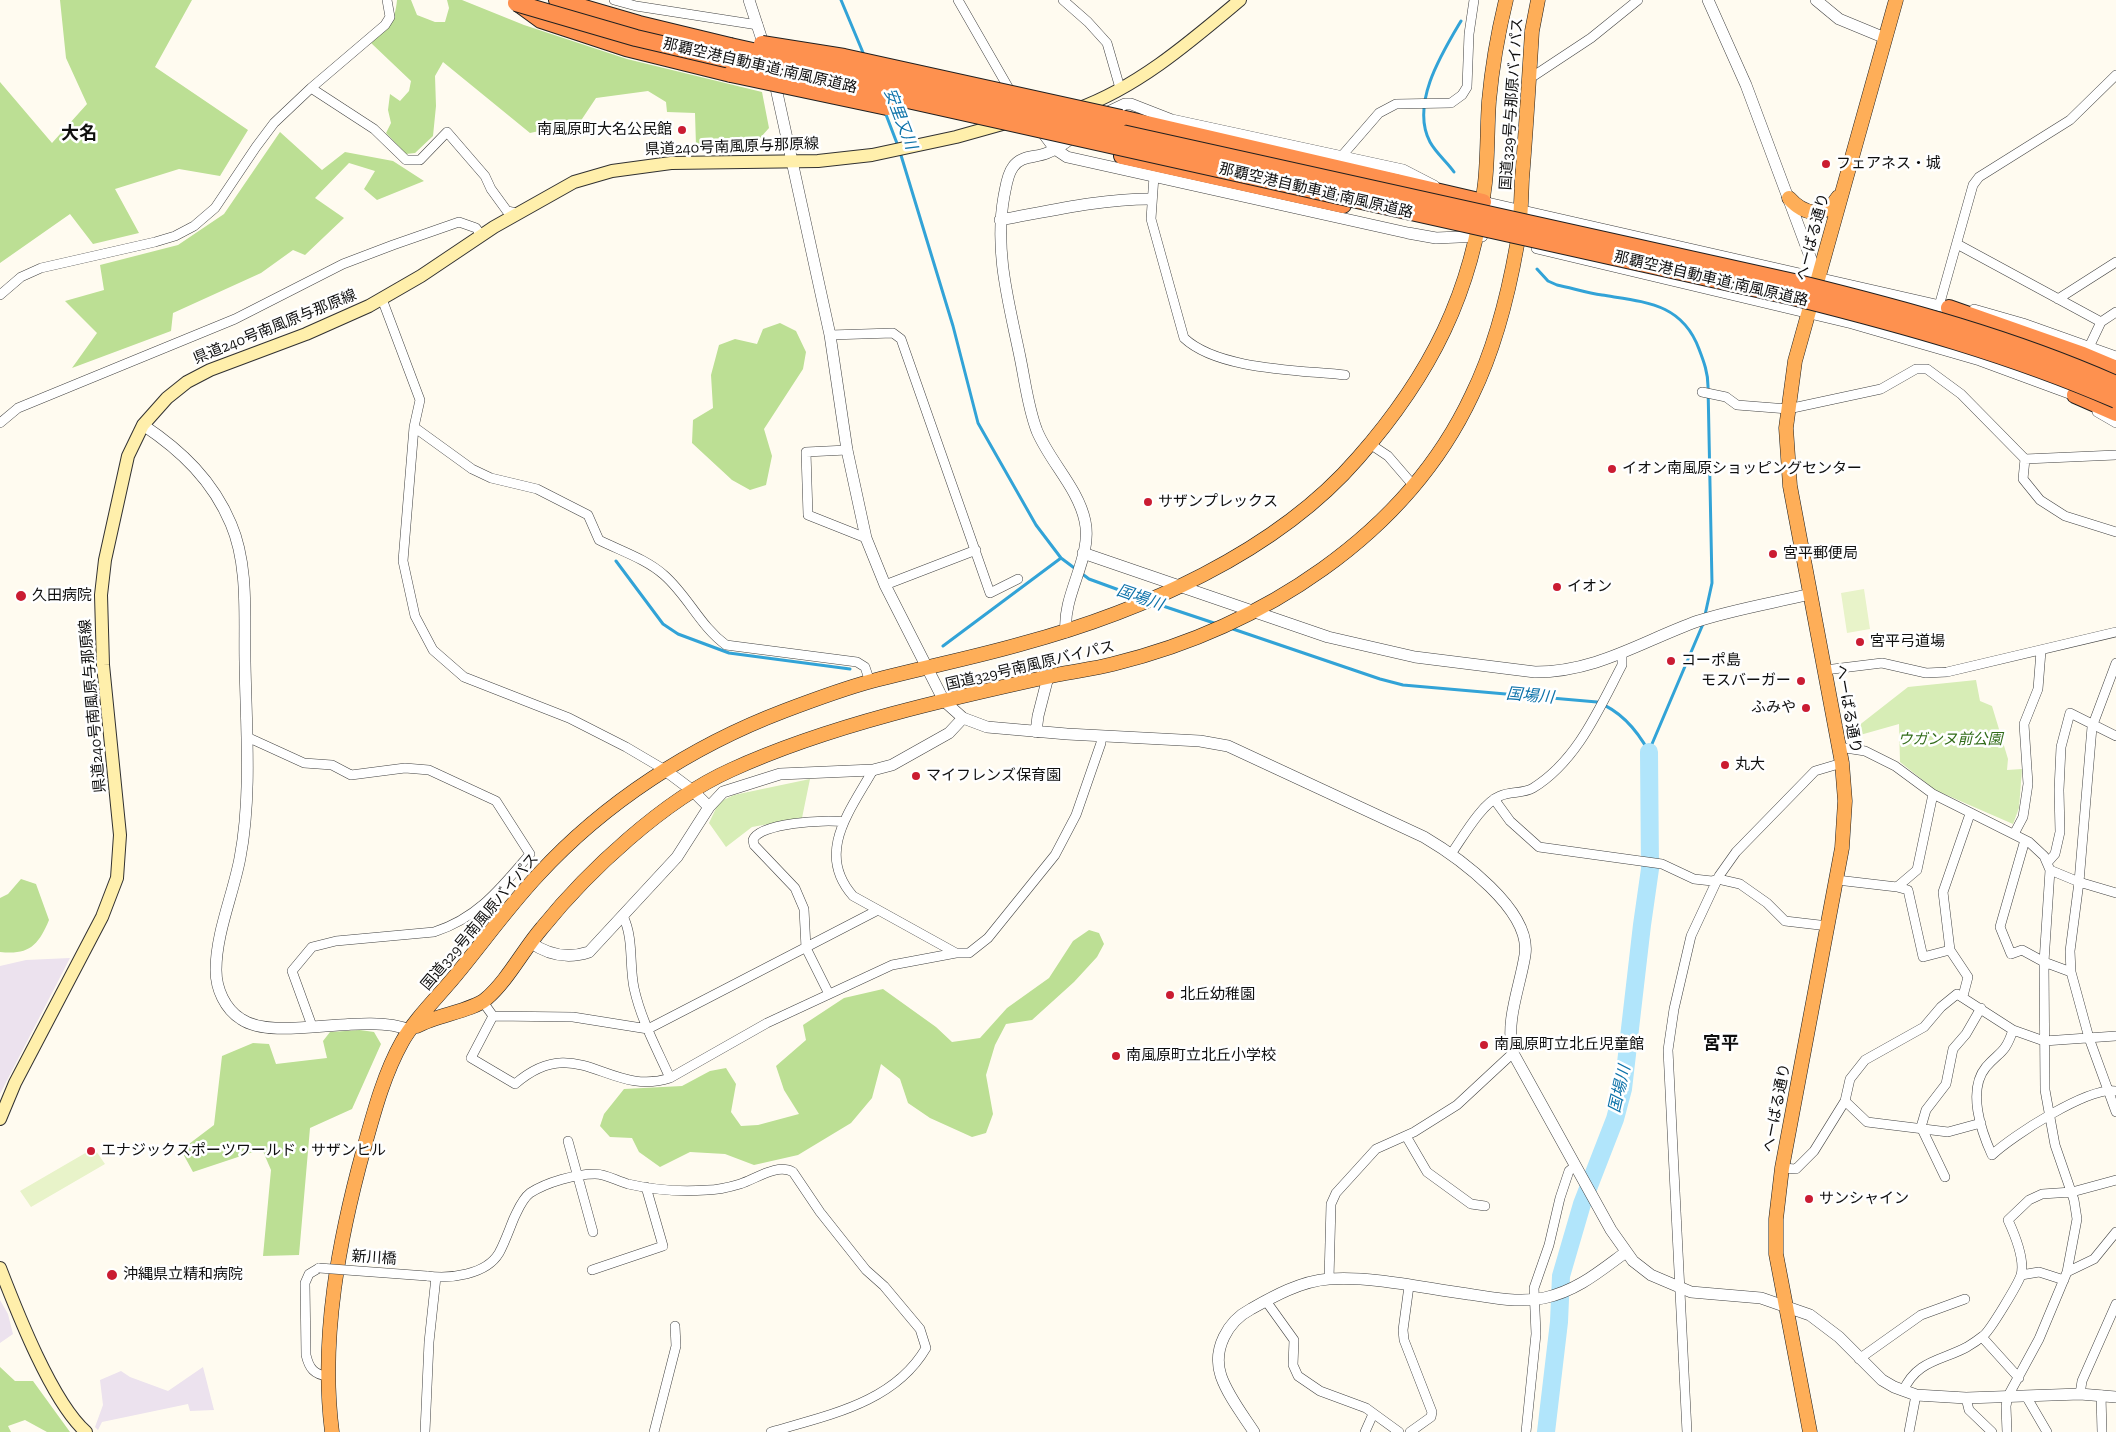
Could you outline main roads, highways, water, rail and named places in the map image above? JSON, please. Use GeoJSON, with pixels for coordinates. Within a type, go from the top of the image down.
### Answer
{"type":"FeatureCollection","features":[{"type":"Feature","properties":{"kind":"highway","name":"那覇空港自動車道;南風原道路"},"geometry":{"type":"LineString","coordinates":[[557,0],[639,24],[730,46],[1794,282],[1899,307],[1998,338],[2116,384]]}},
{"type":"Feature","properties":{"kind":"highway","name":"国道329号与那原バイパス"},"geometry":{"type":"LineString","coordinates":[[1476,200],[1486,178],[1490,98],[1500,24],[1506,0]]}},
{"type":"Feature","properties":{"kind":"highway","name":"国道329号与那原バイパス"},"geometry":{"type":"LineString","coordinates":[[1521,210],[1532,31],[1538,0]]}},
{"type":"Feature","properties":{"kind":"highway","name":"へーばる通り"},"geometry":{"type":"LineString","coordinates":[[1810,1432],[1778,1271],[1775,1239],[1782,1168],[1837,880],[1844,825],[1840,747],[1787,468],[1788,409],[1795,361],[1896,0]]}},
{"type":"Feature","properties":{"kind":"highway","name":"那覇空港自動車道;南風原道路"},"geometry":{"type":"LineString","coordinates":[[513,1],[636,38],[764,68],[1793,297],[1949,338],[2035,367],[2116,400]]}},
{"type":"Feature","properties":{"kind":"highway"},"geometry":{"type":"LineString","coordinates":[[513,1],[540,20],[626,48],[694,66],[1122,156],[1477,235]]}},
{"type":"Feature","properties":{"kind":"highway"},"geometry":{"type":"LineString","coordinates":[[730,46],[758,44],[803,49],[1121,118],[1476,200]]}},
{"type":"Feature","properties":{"kind":"highway"},"geometry":{"type":"LineString","coordinates":[[1789,198],[1797,207],[1812,214],[1822,212],[1833,206],[1842,190]]}},
{"type":"Feature","properties":{"kind":"highway","name":"国道329号南風原バイパス"},"geometry":{"type":"LineString","coordinates":[[332,1432],[328,1376],[334,1298],[354,1188],[382,1090],[403,1041],[410,1030],[539,873],[591,825],[665,770],[703,748],[760,720],[870,682],[1066,632],[1196,579],[1281,527],[1319,497],[1370,444],[1407,397],[1432,358],[1461,293],[1477,235],[1476,200]]}},
{"type":"Feature","properties":{"kind":"highway","name":"国道329号南風原バイパス"},"geometry":{"type":"LineString","coordinates":[[410,1030],[433,1018],[483,1002],[500,983],[530,942],[587,879],[657,817],[693,791],[731,769],[805,741],[944,701],[1118,663],[1214,631],[1254,612],[1306,581],[1341,555],[1386,515],[1441,450],[1473,394],[1497,330],[1517,244],[1521,210]]}},
{"type":"Feature","properties":{"kind":"highway"},"geometry":{"type":"LineString","coordinates":[[1944,307],[2083,355],[2116,369]]}},
{"type":"Feature","properties":{"kind":"highway"},"geometry":{"type":"LineString","coordinates":[[2075,395],[2116,413]]}},
{"type":"Feature","properties":{"kind":"main road","name":"県道240号南風原与那原線"},"geometry":{"type":"LineString","coordinates":[[0,1119],[15,1083],[102,917],[117,878],[120,834],[103,665],[102,595],[105,560],[128,456],[143,425],[167,398],[198,376],[330,324],[382,299],[421,276],[517,213],[574,182],[612,171],[671,163],[792,162],[840,159],[916,147],[1004,123],[1066,113],[1120,88],[1174,53],[1240,0]]}},
{"type":"Feature","properties":{"kind":"main road"},"geometry":{"type":"LineString","coordinates":[[0,1268],[52,1383],[68,1411],[86,1432]]}},
{"type":"Feature","properties":{"kind":"waterway","name":"安里又川"},"geometry":{"type":"LineString","coordinates":[[841,0],[864,55]]}},
{"type":"Feature","properties":{"kind":"waterway"},"geometry":{"type":"LineString","coordinates":[[1454,172],[1430,142],[1425,127],[1424,112],[1426,95],[1431,79],[1445,48],[1461,21]]}},
{"type":"Feature","properties":{"kind":"waterway","name":"安里又川"},"geometry":{"type":"LineString","coordinates":[[885,112],[898,146]]}},
{"type":"Feature","properties":{"kind":"waterway","name":"国場川"},"geometry":{"type":"LineString","coordinates":[[900,152],[953,326],[978,423],[1036,525],[1061,558],[1089,579],[1141,598]]}},
{"type":"Feature","properties":{"kind":"waterway"},"geometry":{"type":"LineString","coordinates":[[1537,269],[1548,281],[1557,285],[1660,307],[1683,322],[1692,334],[1703,358],[1708,381],[1712,583],[1705,615]]}},
{"type":"Feature","properties":{"kind":"waterway"},"geometry":{"type":"LineString","coordinates":[[943,646],[1061,558]]}},
{"type":"Feature","properties":{"kind":"waterway"},"geometry":{"type":"LineString","coordinates":[[616,561],[663,624],[678,634],[729,653],[850,669]]}},
{"type":"Feature","properties":{"kind":"waterway","name":"国場川"},"geometry":{"type":"LineString","coordinates":[[1154,603],[1217,624]]}},
{"type":"Feature","properties":{"kind":"waterway"},"geometry":{"type":"LineString","coordinates":[[1649,751],[1703,624]]}},
{"type":"Feature","properties":{"kind":"waterway","name":"国場川"},"geometry":{"type":"LineString","coordinates":[[1230,628],[1403,685],[1597,702],[1614,711],[1628,722],[1649,752]]}},
{"type":"Feature","properties":{"kind":"waterway","name":"国場川"},"geometry":{"type":"LineString","coordinates":[[1546,1432],[1559,1322],[1561,1276],[1582,1204],[1615,1119],[1623,1089],[1650,869],[1649,752]]}},
{"type":"Feature","properties":{"kind":"place","name":"南風原町大名公民館"},"geometry":{"type":"Point","coordinates":[682,130]}},
{"type":"Feature","properties":{"kind":"place","name":"フェアネス・城"},"geometry":{"type":"Point","coordinates":[1826,164]}},
{"type":"Feature","properties":{"kind":"place","name":"イオン南風原ショッピングセンター"},"geometry":{"type":"Point","coordinates":[1612,469]}},
{"type":"Feature","properties":{"kind":"place","name":"サザンプレックス"},"geometry":{"type":"Point","coordinates":[1148,502]}},
{"type":"Feature","properties":{"kind":"place","name":"宮平郵便局"},"geometry":{"type":"Point","coordinates":[1773,554]}},
{"type":"Feature","properties":{"kind":"place","name":"イオン"},"geometry":{"type":"Point","coordinates":[1557,587]}},
{"type":"Feature","properties":{"kind":"place","name":"久田病院"},"geometry":{"type":"Point","coordinates":[21,596]}},
{"type":"Feature","properties":{"kind":"place","name":"宮平弓道場"},"geometry":{"type":"Point","coordinates":[1860,642]}},
{"type":"Feature","properties":{"kind":"place","name":"コーポ島"},"geometry":{"type":"Point","coordinates":[1671,661]}},
{"type":"Feature","properties":{"kind":"place","name":"モスバーガー"},"geometry":{"type":"Point","coordinates":[1801,681]}},
{"type":"Feature","properties":{"kind":"place","name":"ふみや"},"geometry":{"type":"Point","coordinates":[1806,708]}},
{"type":"Feature","properties":{"kind":"place","name":"丸大"},"geometry":{"type":"Point","coordinates":[1725,765]}},
{"type":"Feature","properties":{"kind":"place","name":"マイフレンズ保育園"},"geometry":{"type":"Point","coordinates":[916,776]}},
{"type":"Feature","properties":{"kind":"place","name":"北丘幼稚園"},"geometry":{"type":"Point","coordinates":[1170,995]}},
{"type":"Feature","properties":{"kind":"place","name":"南風原町立北丘児童館"},"geometry":{"type":"Point","coordinates":[1484,1045]}},
{"type":"Feature","properties":{"kind":"place","name":"南風原町立北丘小学校"},"geometry":{"type":"Point","coordinates":[1116,1056]}},
{"type":"Feature","properties":{"kind":"place","name":"エナジックスポーツワールド・サザンヒル"},"geometry":{"type":"Point","coordinates":[91,1151]}},
{"type":"Feature","properties":{"kind":"place","name":"サンシャイン"},"geometry":{"type":"Point","coordinates":[1809,1199]}},
{"type":"Feature","properties":{"kind":"place","name":"沖縄県立精和病院"},"geometry":{"type":"Point","coordinates":[112,1275]}},
{"type":"Feature","properties":{"kind":"district","name":"大名"},"geometry":{"type":"Point","coordinates":[79,134]}},
{"type":"Feature","properties":{"kind":"district","name":"宮平"},"geometry":{"type":"Point","coordinates":[1721,1044]}},
{"type":"Feature","properties":{"kind":"park label","name":"ウガンヌ前公園"},"geometry":{"type":"Point","coordinates":[1950,740]}}]}
